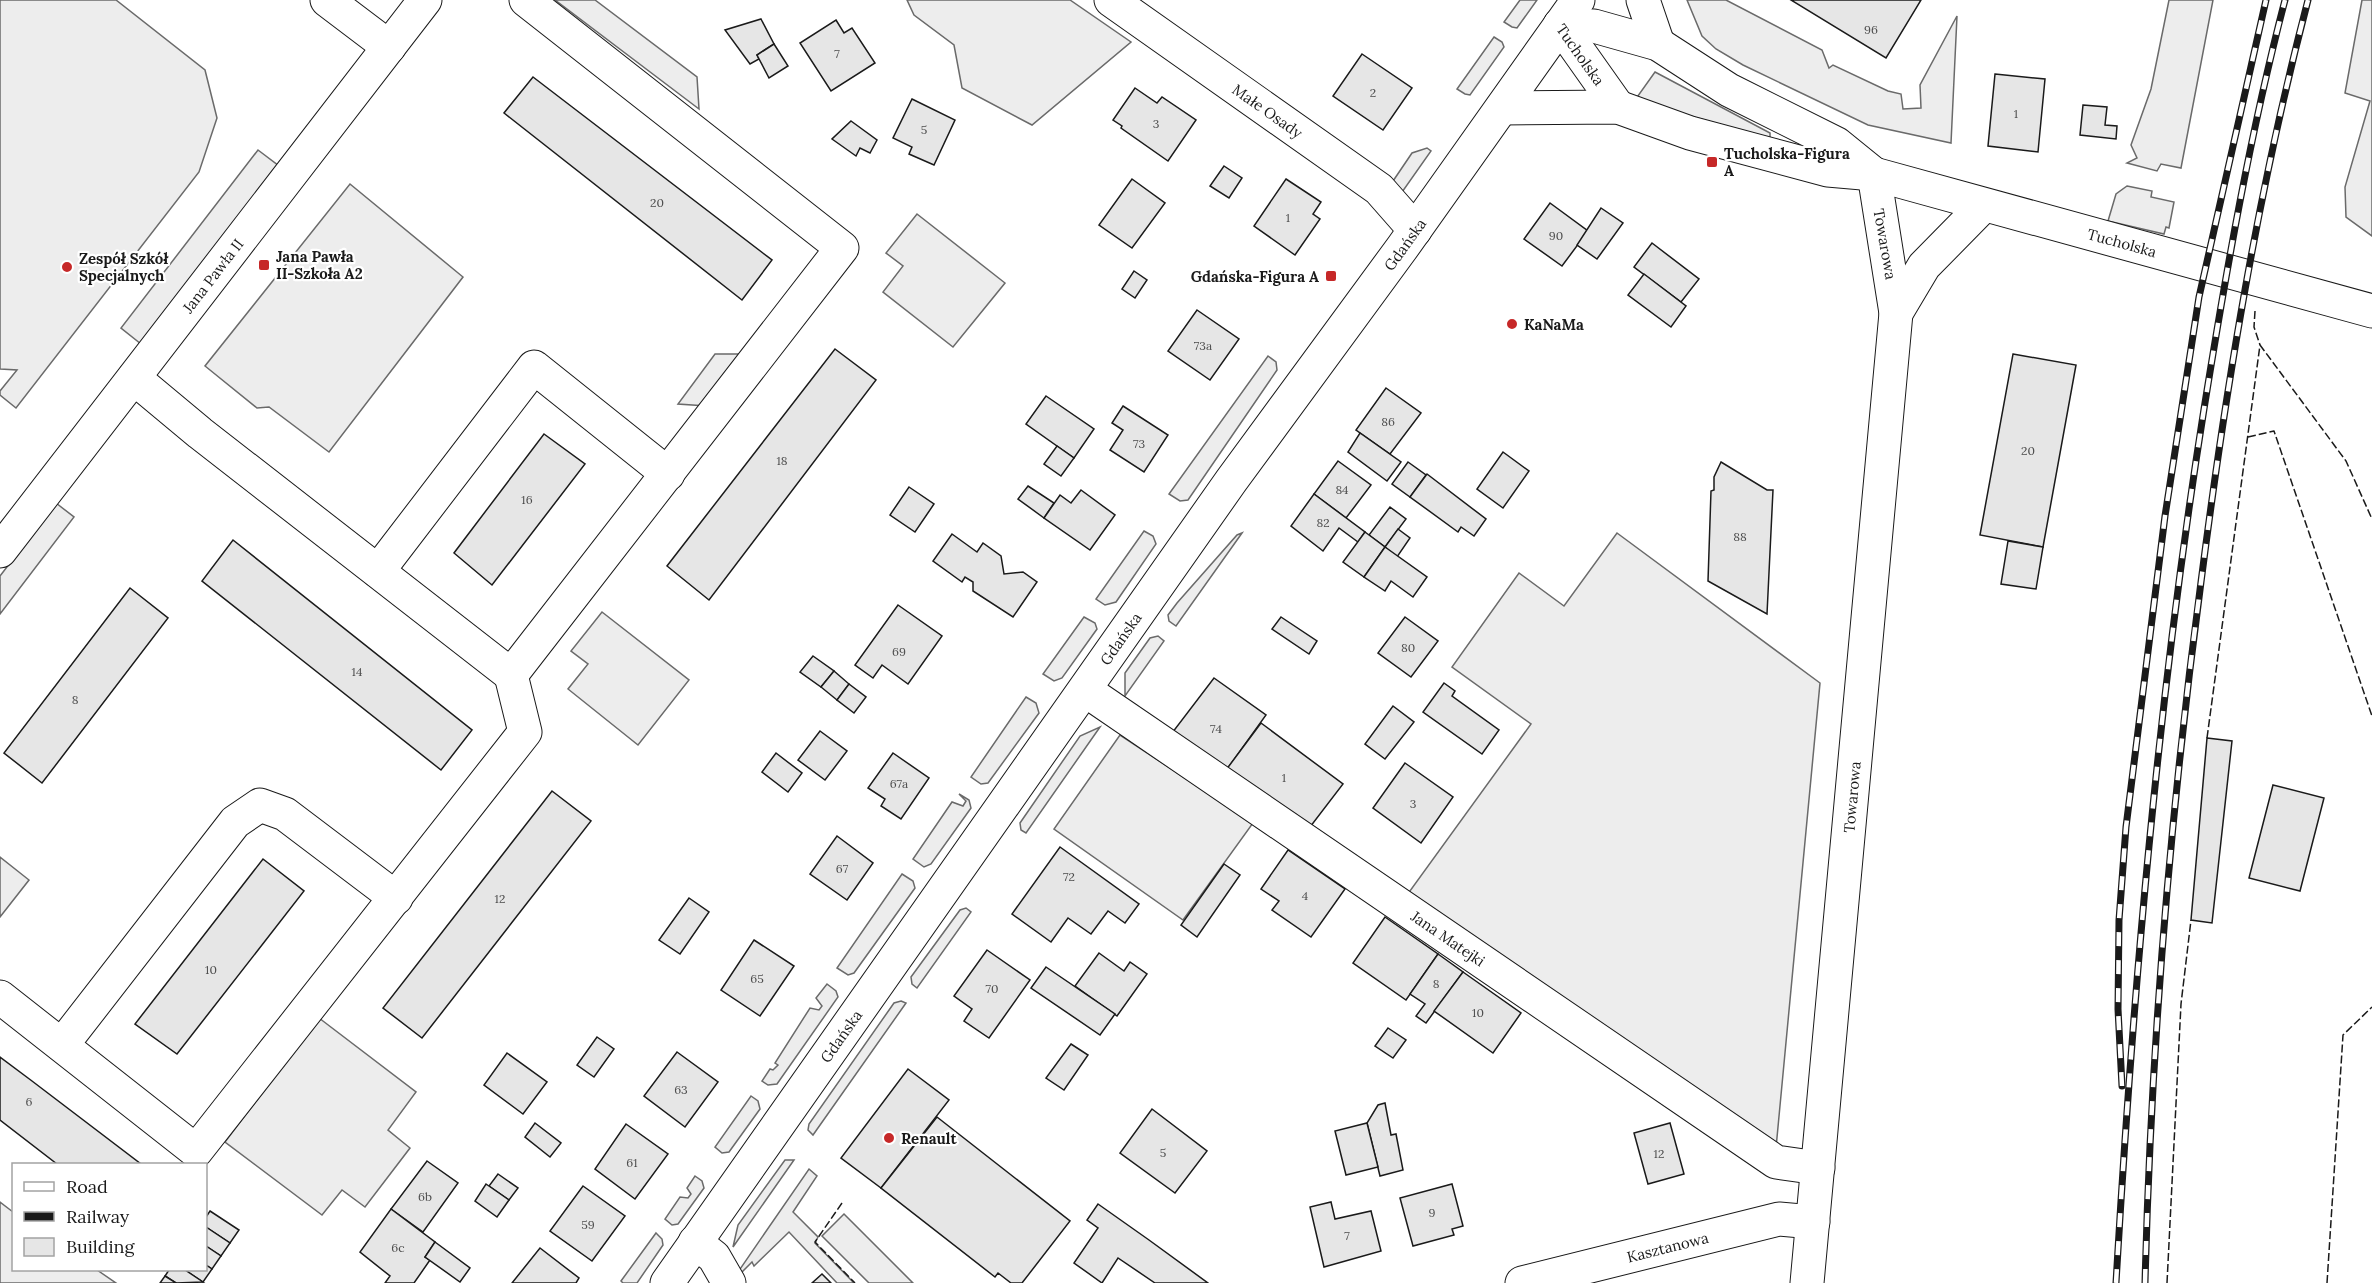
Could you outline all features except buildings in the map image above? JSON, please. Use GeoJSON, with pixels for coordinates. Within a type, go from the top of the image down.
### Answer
{"type":"FeatureCollection","features":[{"type":"Feature","properties":{"kind":"main road"},"geometry":{"type":"LineString","coordinates":[[327,0],[389,47]]}},
{"type":"Feature","properties":{"kind":"main road","name":"Jana Pawła II"},"geometry":{"type":"LineString","coordinates":[[0,551],[425,0]]}},
{"type":"Feature","properties":{"kind":"main road"},"geometry":{"type":"LineString","coordinates":[[511,675],[842,248],[526,0]]}},
{"type":"Feature","properties":{"kind":"main road","name":"Małe Osady"},"geometry":{"type":"LineString","coordinates":[[1111,0],[1379,189],[1415,230]]}},
{"type":"Feature","properties":{"kind":"main road"},"geometry":{"type":"LineString","coordinates":[[1643,0],[1658,44]]}},
{"type":"Feature","properties":{"kind":"main road","name":"Tucholska"},"geometry":{"type":"LineString","coordinates":[[1569,13],[1594,26],[1658,44],[1729,90],[1837,144],[1874,174]]}},
{"type":"Feature","properties":{"kind":"main road","name":"Tucholska"},"geometry":{"type":"LineString","coordinates":[[1569,13],[1618,107]]}},
{"type":"Feature","properties":{"kind":"main road","name":"Gdańska"},"geometry":{"type":"LineString","coordinates":[[667,1283],[1231,481],[1415,230],[1569,13]]}},
{"type":"Feature","properties":{"kind":"main road","name":"Tucholska"},"geometry":{"type":"LineString","coordinates":[[1502,108],[1618,107],[1690,133],[1819,167],[1874,174],[1983,206],[2372,311]]}},
{"type":"Feature","properties":{"kind":"main road","name":"Towarowa"},"geometry":{"type":"LineString","coordinates":[[1806,1283],[1896,313],[1874,174]]}},
{"type":"Feature","properties":{"kind":"main road","name":"Towarowa"},"geometry":{"type":"LineString","coordinates":[[1896,313],[1924,266],[1983,206]]}},
{"type":"Feature","properties":{"kind":"main road"},"geometry":{"type":"LineString","coordinates":[[378,571],[534,367],[668,474]]}},
{"type":"Feature","properties":{"kind":"main road"},"geometry":{"type":"LineString","coordinates":[[0,997],[196,1151],[525,732],[511,675],[200,433],[134,378]]}},
{"type":"Feature","properties":{"kind":"main road","name":"Jana Matejki"},"geometry":{"type":"LineString","coordinates":[[1085,690],[1776,1162],[1818,1168]]}},
{"type":"Feature","properties":{"kind":"main road"},"geometry":{"type":"LineString","coordinates":[[62,1046],[235,822],[260,805],[285,814],[396,898]]}},
{"type":"Feature","properties":{"kind":"main road","name":"Kasztanowa"},"geometry":{"type":"LineString","coordinates":[[1522,1283],[1779,1219],[1813,1222]]}},
{"type":"Feature","properties":{"kind":"main road"},"geometry":{"type":"LineString","coordinates":[[695,1242],[714,1257],[729,1283]]}},
{"type":"Feature","properties":{"kind":"shaded area","name":"Zespół Szkół Specjalnych"},"geometry":{"type":"Polygon","coordinates":[[[0,0],[116,0],[205,70],[217,118],[199,172],[16,408],[0,395],[0,391],[17,370],[0,369],[0,0]]]}},
{"type":"Feature","properties":{"kind":"shaded area"},"geometry":{"type":"Polygon","coordinates":[[[555,0],[595,0],[697,77],[699,109],[555,0]]]}},
{"type":"Feature","properties":{"kind":"shaded area"},"geometry":{"type":"Polygon","coordinates":[[[907,0],[1070,0],[1131,42],[1032,125],[962,88],[954,45],[914,15],[907,0]]]}},
{"type":"Feature","properties":{"kind":"shaded area"},"geometry":{"type":"Polygon","coordinates":[[[1520,0],[1537,0],[1517,28],[1512,27],[1504,22],[1520,0]]]}},
{"type":"Feature","properties":{"kind":"shaded area"},"geometry":{"type":"Polygon","coordinates":[[[1687,0],[1726,0],[1822,50],[1829,68],[1833,65],[1888,91],[1901,94],[1903,109],[1921,108],[1920,85],[1957,16],[1951,143],[1868,125],[1743,65],[1716,49],[1702,36],[1687,0]]]}},
{"type":"Feature","properties":{"kind":"shaded area"},"geometry":{"type":"Polygon","coordinates":[[[2169,0],[2213,0],[2181,168],[2161,164],[2157,171],[2127,163],[2137,158],[2131,145],[2151,89],[2169,0]]]}},
{"type":"Feature","properties":{"kind":"shaded area"},"geometry":{"type":"Polygon","coordinates":[[[2362,0],[2372,0],[2372,236],[2346,217],[2345,187],[2370,101],[2345,93],[2362,0]]]}},
{"type":"Feature","properties":{"kind":"shaded area"},"geometry":{"type":"Polygon","coordinates":[[[1494,37],[1502,42],[1504,47],[1470,95],[1465,94],[1457,89],[1494,37]]]}},
{"type":"Feature","properties":{"kind":"shaded area"},"geometry":{"type":"Polygon","coordinates":[[[1655,72],[1770,133],[1770,139],[1635,100],[1655,72]]]}},
{"type":"Feature","properties":{"kind":"shaded area"},"geometry":{"type":"Polygon","coordinates":[[[1427,148],[1431,151],[1400,195],[1391,184],[1412,153],[1427,148]]]}},
{"type":"Feature","properties":{"kind":"shaded area"},"geometry":{"type":"Polygon","coordinates":[[[258,150],[279,166],[141,344],[121,328],[258,150]]]}},
{"type":"Feature","properties":{"kind":"shaded area"},"geometry":{"type":"Polygon","coordinates":[[[350,184],[463,277],[329,452],[269,407],[257,408],[205,366],[350,184]]]}},
{"type":"Feature","properties":{"kind":"shaded area"},"geometry":{"type":"Polygon","coordinates":[[[2127,186],[2152,191],[2151,197],[2174,202],[2169,228],[2166,227],[2164,234],[2108,221],[2116,194],[2127,186]]]}},
{"type":"Feature","properties":{"kind":"shaded area"},"geometry":{"type":"Polygon","coordinates":[[[917,214],[1005,283],[953,347],[883,292],[903,266],[886,253],[917,214]]]}},
{"type":"Feature","properties":{"kind":"shaded area"},"geometry":{"type":"Polygon","coordinates":[[[715,354],[748,354],[707,406],[678,404],[715,354]]]}},
{"type":"Feature","properties":{"kind":"shaded area"},"geometry":{"type":"Polygon","coordinates":[[[1268,356],[1276,362],[1277,370],[1188,500],[1180,501],[1169,494],[1268,356]]]}},
{"type":"Feature","properties":{"kind":"shaded area"},"geometry":{"type":"Polygon","coordinates":[[[56,503],[74,517],[0,614],[0,576],[56,503]]]}},
{"type":"Feature","properties":{"kind":"shaded area"},"geometry":{"type":"Polygon","coordinates":[[[1144,531],[1153,536],[1156,544],[1116,602],[1105,605],[1096,599],[1144,531]]]}},
{"type":"Feature","properties":{"kind":"shaded area"},"geometry":{"type":"Polygon","coordinates":[[[1242,533],[1176,626],[1169,621],[1168,615],[1177,603],[1237,535],[1242,533]]]}},
{"type":"Feature","properties":{"kind":"shaded area"},"geometry":{"type":"Polygon","coordinates":[[[1617,533],[1820,683],[1776,1148],[1407,895],[1531,724],[1452,667],[1519,573],[1564,606],[1617,533]]]}},
{"type":"Feature","properties":{"kind":"shaded area"},"geometry":{"type":"Polygon","coordinates":[[[602,612],[689,680],[638,745],[568,689],[588,664],[571,651],[602,612]]]}},
{"type":"Feature","properties":{"kind":"shaded area"},"geometry":{"type":"Polygon","coordinates":[[[1084,617],[1095,623],[1097,629],[1062,678],[1054,681],[1043,674],[1084,617]]]}},
{"type":"Feature","properties":{"kind":"shaded area"},"geometry":{"type":"Polygon","coordinates":[[[1158,636],[1164,641],[1125,696],[1125,673],[1150,638],[1158,636]]]}},
{"type":"Feature","properties":{"kind":"shaded area"},"geometry":{"type":"Polygon","coordinates":[[[1026,697],[1036,703],[1039,713],[988,783],[981,784],[971,777],[1026,697]]]}},
{"type":"Feature","properties":{"kind":"shaded area"},"geometry":{"type":"Polygon","coordinates":[[[1100,727],[1026,833],[1021,830],[1020,823],[1080,736],[1100,727]]]}},
{"type":"Feature","properties":{"kind":"shaded area"},"geometry":{"type":"Polygon","coordinates":[[[1120,735],[1253,823],[1183,920],[1054,829],[1120,735]]]}},
{"type":"Feature","properties":{"kind":"shaded area"},"geometry":{"type":"Polygon","coordinates":[[[959,794],[969,800],[971,808],[931,864],[924,867],[913,859],[952,802],[963,806],[966,801],[959,794]]]}},
{"type":"Feature","properties":{"kind":"shaded area"},"geometry":{"type":"Polygon","coordinates":[[[0,857],[29,880],[0,917],[0,857]]]}},
{"type":"Feature","properties":{"kind":"shaded area"},"geometry":{"type":"Polygon","coordinates":[[[902,874],[913,881],[915,888],[854,973],[848,975],[837,968],[902,874]]]}},
{"type":"Feature","properties":{"kind":"shaded area"},"geometry":{"type":"Polygon","coordinates":[[[966,908],[971,912],[917,988],[912,984],[911,977],[960,910],[966,908]]]}},
{"type":"Feature","properties":{"kind":"shaded area"},"geometry":{"type":"Polygon","coordinates":[[[827,984],[836,991],[838,997],[777,1084],[768,1085],[762,1081],[770,1069],[773,1070],[778,1065],[775,1063],[810,1008],[819,1010],[822,1006],[816,998],[827,984]]]}},
{"type":"Feature","properties":{"kind":"shaded area"},"geometry":{"type":"Polygon","coordinates":[[[901,1001],[906,1003],[813,1135],[808,1130],[809,1124],[894,1003],[901,1001]]]}},
{"type":"Feature","properties":{"kind":"shaded area"},"geometry":{"type":"Polygon","coordinates":[[[319,1018],[416,1092],[388,1130],[410,1148],[365,1207],[342,1190],[322,1215],[225,1142],[319,1018]]]}},
{"type":"Feature","properties":{"kind":"shaded area"},"geometry":{"type":"Polygon","coordinates":[[[751,1096],[758,1101],[760,1109],[729,1152],[722,1153],[715,1147],[751,1096]]]}},
{"type":"Feature","properties":{"kind":"shaded area"},"geometry":{"type":"Polygon","coordinates":[[[785,1160],[794,1160],[733,1247],[738,1225],[785,1160]]]}},
{"type":"Feature","properties":{"kind":"shaded area"},"geometry":{"type":"Polygon","coordinates":[[[809,1169],[817,1176],[793,1212],[818,1237],[815,1243],[854,1283],[837,1283],[789,1232],[754,1266],[752,1262],[739,1275],[738,1272],[809,1169]]]}},
{"type":"Feature","properties":{"kind":"shaded area"},"geometry":{"type":"Polygon","coordinates":[[[695,1176],[702,1181],[704,1188],[678,1224],[672,1225],[665,1219],[680,1197],[688,1198],[691,1194],[687,1188],[695,1176]]]}},
{"type":"Feature","properties":{"kind":"shaded area"},"geometry":{"type":"Polygon","coordinates":[[[0,1202],[12,1211],[12,1271],[98,1271],[116,1283],[0,1283],[0,1202]]]}},
{"type":"Feature","properties":{"kind":"shaded area"},"geometry":{"type":"Polygon","coordinates":[[[844,1214],[913,1283],[869,1283],[822,1236],[844,1214]]]}},
{"type":"Feature","properties":{"kind":"shaded area"},"geometry":{"type":"Polygon","coordinates":[[[656,1233],[662,1239],[663,1245],[637,1283],[623,1283],[621,1281],[656,1233]]]}},
{"type":"Feature","properties":{"kind":"railway"},"geometry":{"type":"LineString","coordinates":[[2122,1086],[2118,1009],[2119,920],[2126,827],[2165,516],[2199,297],[2266,0]]}},
{"type":"Feature","properties":{"kind":"railway"},"geometry":{"type":"LineString","coordinates":[[2116,1283],[2139,954],[2173,627],[2204,409],[2230,255],[2250,152],[2285,0]]}},
{"type":"Feature","properties":{"kind":"railway"},"geometry":{"type":"LineString","coordinates":[[2145,1283],[2157,1020],[2171,844],[2201,582],[2221,435],[2245,289],[2274,144],[2308,0]]}},
{"type":"Feature","properties":{"kind":"fence"},"geometry":{"type":"LineString","coordinates":[[2255,311],[2254,327],[2260,345]]}},
{"type":"Feature","properties":{"kind":"fence"},"geometry":{"type":"LineString","coordinates":[[2207,738],[2260,345],[2346,461],[2372,519]]}},
{"type":"Feature","properties":{"kind":"fence"},"geometry":{"type":"LineString","coordinates":[[2248,437],[2274,431],[2372,716]]}},
{"type":"Feature","properties":{"kind":"fence"},"geometry":{"type":"LineString","coordinates":[[2167,1283],[2181,1004],[2191,920]]}},
{"type":"Feature","properties":{"kind":"fence"},"geometry":{"type":"LineString","coordinates":[[2327,1283],[2343,1035],[2372,1007]]}},
{"type":"Feature","properties":{"kind":"fence"},"geometry":{"type":"LineString","coordinates":[[842,1203],[815,1242],[855,1283]]}},
{"type":"Feature","properties":{"kind":"place","name":"Tucholska-Figura A"},"geometry":{"type":"Point","coordinates":[1712,162]}},
{"type":"Feature","properties":{"kind":"place","name":"Jana Pawła II-Szkoła A2"},"geometry":{"type":"Point","coordinates":[264,265]}},
{"type":"Feature","properties":{"kind":"place","name":"Zespół Szkół Specjalnych"},"geometry":{"type":"Point","coordinates":[67,267]}},
{"type":"Feature","properties":{"kind":"place","name":"Gdańska-Figura A"},"geometry":{"type":"Point","coordinates":[1331,276]}},
{"type":"Feature","properties":{"kind":"place","name":"KaNaMa"},"geometry":{"type":"Point","coordinates":[1512,324]}},
{"type":"Feature","properties":{"kind":"place","name":"Renault"},"geometry":{"type":"Point","coordinates":[889,1138]}}]}
